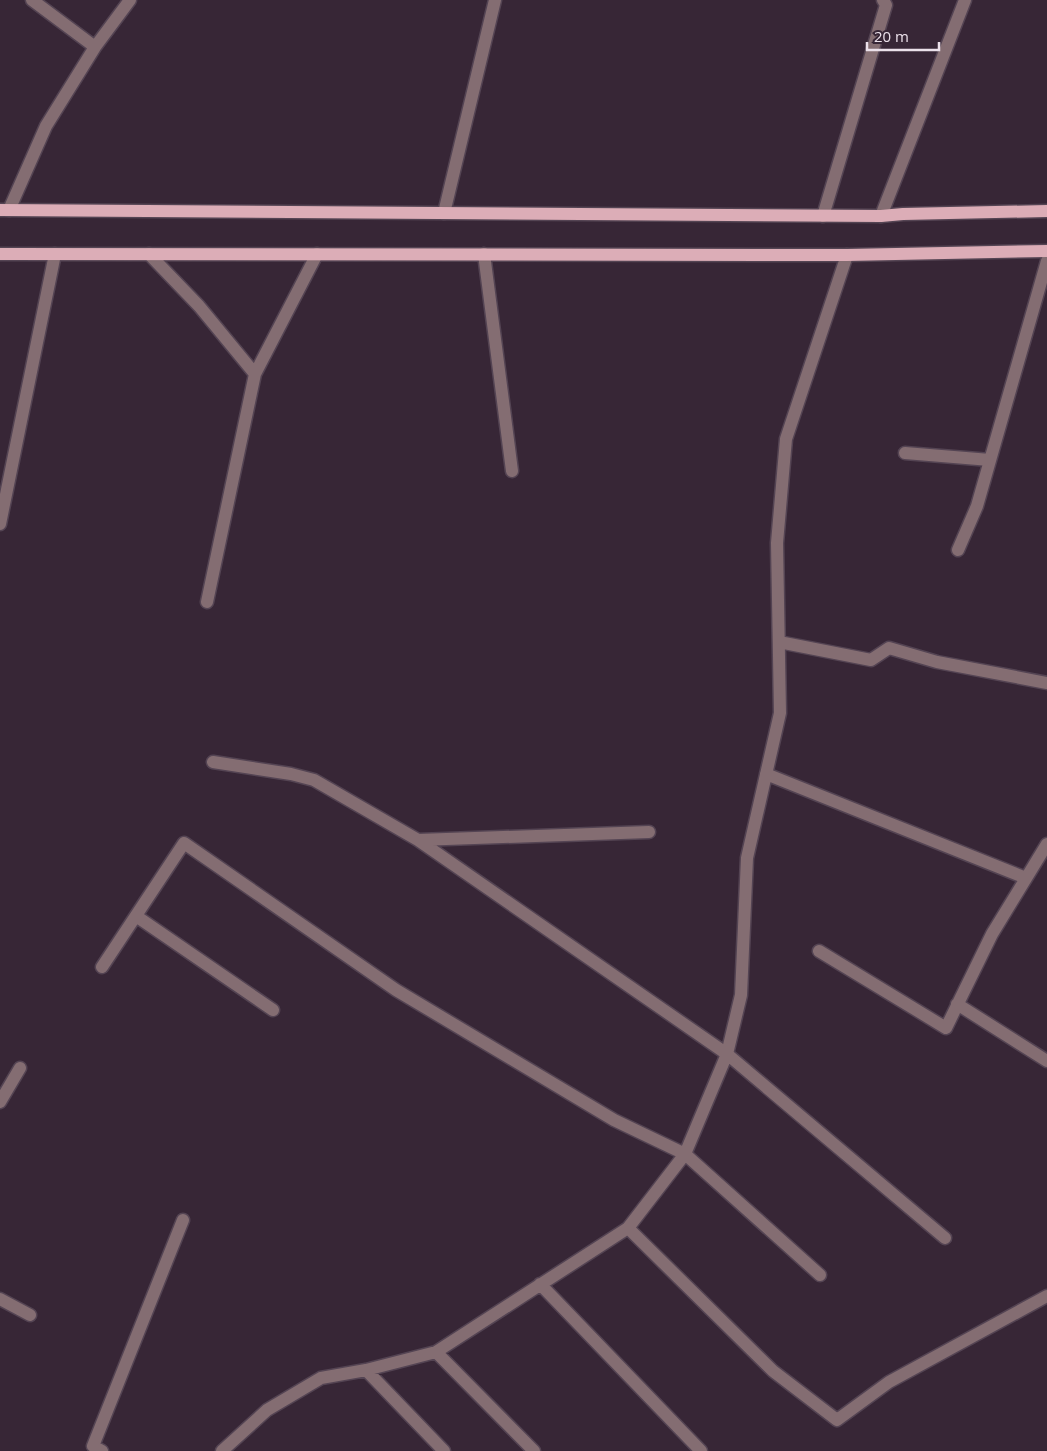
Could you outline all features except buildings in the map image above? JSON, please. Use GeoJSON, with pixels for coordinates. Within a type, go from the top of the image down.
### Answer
{"type":"FeatureCollection","features":[{"type":"Feature","properties":{"kind":"main road"},"geometry":{"type":"LineString","coordinates":[[4,210],[824,216],[1047,211]]}},
{"type":"Feature","properties":{"kind":"main road"},"geometry":{"type":"LineString","coordinates":[[0,254],[847,255],[1047,251]]}},
{"type":"Feature","properties":{"kind":"street"},"geometry":{"type":"LineString","coordinates":[[32,0],[95,47]]}},
{"type":"Feature","properties":{"kind":"street"},"geometry":{"type":"LineString","coordinates":[[4,210],[46,126],[95,47],[130,0]]}},
{"type":"Feature","properties":{"kind":"street"},"geometry":{"type":"LineString","coordinates":[[444,213],[495,0]]}},
{"type":"Feature","properties":{"kind":"street"},"geometry":{"type":"LineString","coordinates":[[824,216],[886,5],[883,0]]}},
{"type":"Feature","properties":{"kind":"street"},"geometry":{"type":"LineString","coordinates":[[881,216],[965,0]]}},
{"type":"Feature","properties":{"kind":"street"},"geometry":{"type":"LineString","coordinates":[[0,524],[55,254]]}},
{"type":"Feature","properties":{"kind":"street"},"geometry":{"type":"LineString","coordinates":[[149,254],[198,306],[255,374]]}},
{"type":"Feature","properties":{"kind":"street"},"geometry":{"type":"LineString","coordinates":[[207,602],[255,374],[317,254]]}},
{"type":"Feature","properties":{"kind":"street"},"geometry":{"type":"LineString","coordinates":[[484,254],[512,471]]}},
{"type":"Feature","properties":{"kind":"street"},"geometry":{"type":"LineString","coordinates":[[222,1451],[267,1410],[321,1378],[366,1370],[436,1352],[628,1228],[685,1154],[727,1054],[742,995],[747,858],[780,714],[777,543],[786,439],[847,255]]}},
{"type":"Feature","properties":{"kind":"street"},"geometry":{"type":"LineString","coordinates":[[958,550],[977,506],[1047,261]]}},
{"type":"Feature","properties":{"kind":"street"},"geometry":{"type":"LineString","coordinates":[[905,453],[990,460]]}},
{"type":"Feature","properties":{"kind":"street"},"geometry":{"type":"LineString","coordinates":[[779,642],[871,660],[889,648],[937,662],[1047,683]]}},
{"type":"Feature","properties":{"kind":"street"},"geometry":{"type":"LineString","coordinates":[[213,762],[291,774],[314,780],[418,840],[727,1054],[945,1238]]}},
{"type":"Feature","properties":{"kind":"street"},"geometry":{"type":"LineString","coordinates":[[766,774],[1026,878]]}},
{"type":"Feature","properties":{"kind":"street"},"geometry":{"type":"LineString","coordinates":[[418,840],[649,832]]}},
{"type":"Feature","properties":{"kind":"street"},"geometry":{"type":"LineString","coordinates":[[102,967],[184,843],[396,990],[614,1120],[685,1154],[820,1274]]}},
{"type":"Feature","properties":{"kind":"street"},"geometry":{"type":"LineString","coordinates":[[819,951],[946,1028],[992,934],[1047,844]]}},
{"type":"Feature","properties":{"kind":"street"},"geometry":{"type":"LineString","coordinates":[[136,916],[273,1010]]}},
{"type":"Feature","properties":{"kind":"street"},"geometry":{"type":"LineString","coordinates":[[957,1004],[1047,1061]]}},
{"type":"Feature","properties":{"kind":"street"},"geometry":{"type":"LineString","coordinates":[[0,1102],[20,1068]]}},
{"type":"Feature","properties":{"kind":"street"},"geometry":{"type":"LineString","coordinates":[[102,1451],[93,1446],[183,1220]]}},
{"type":"Feature","properties":{"kind":"street"},"geometry":{"type":"LineString","coordinates":[[628,1228],[772,1371],[837,1420],[889,1382],[1047,1296]]}},
{"type":"Feature","properties":{"kind":"street"},"geometry":{"type":"LineString","coordinates":[[540,1284],[701,1451]]}},
{"type":"Feature","properties":{"kind":"street"},"geometry":{"type":"LineString","coordinates":[[0,1299],[30,1315]]}},
{"type":"Feature","properties":{"kind":"street"},"geometry":{"type":"LineString","coordinates":[[436,1352],[534,1451]]}},
{"type":"Feature","properties":{"kind":"street"},"geometry":{"type":"LineString","coordinates":[[366,1370],[444,1451]]}}]}
